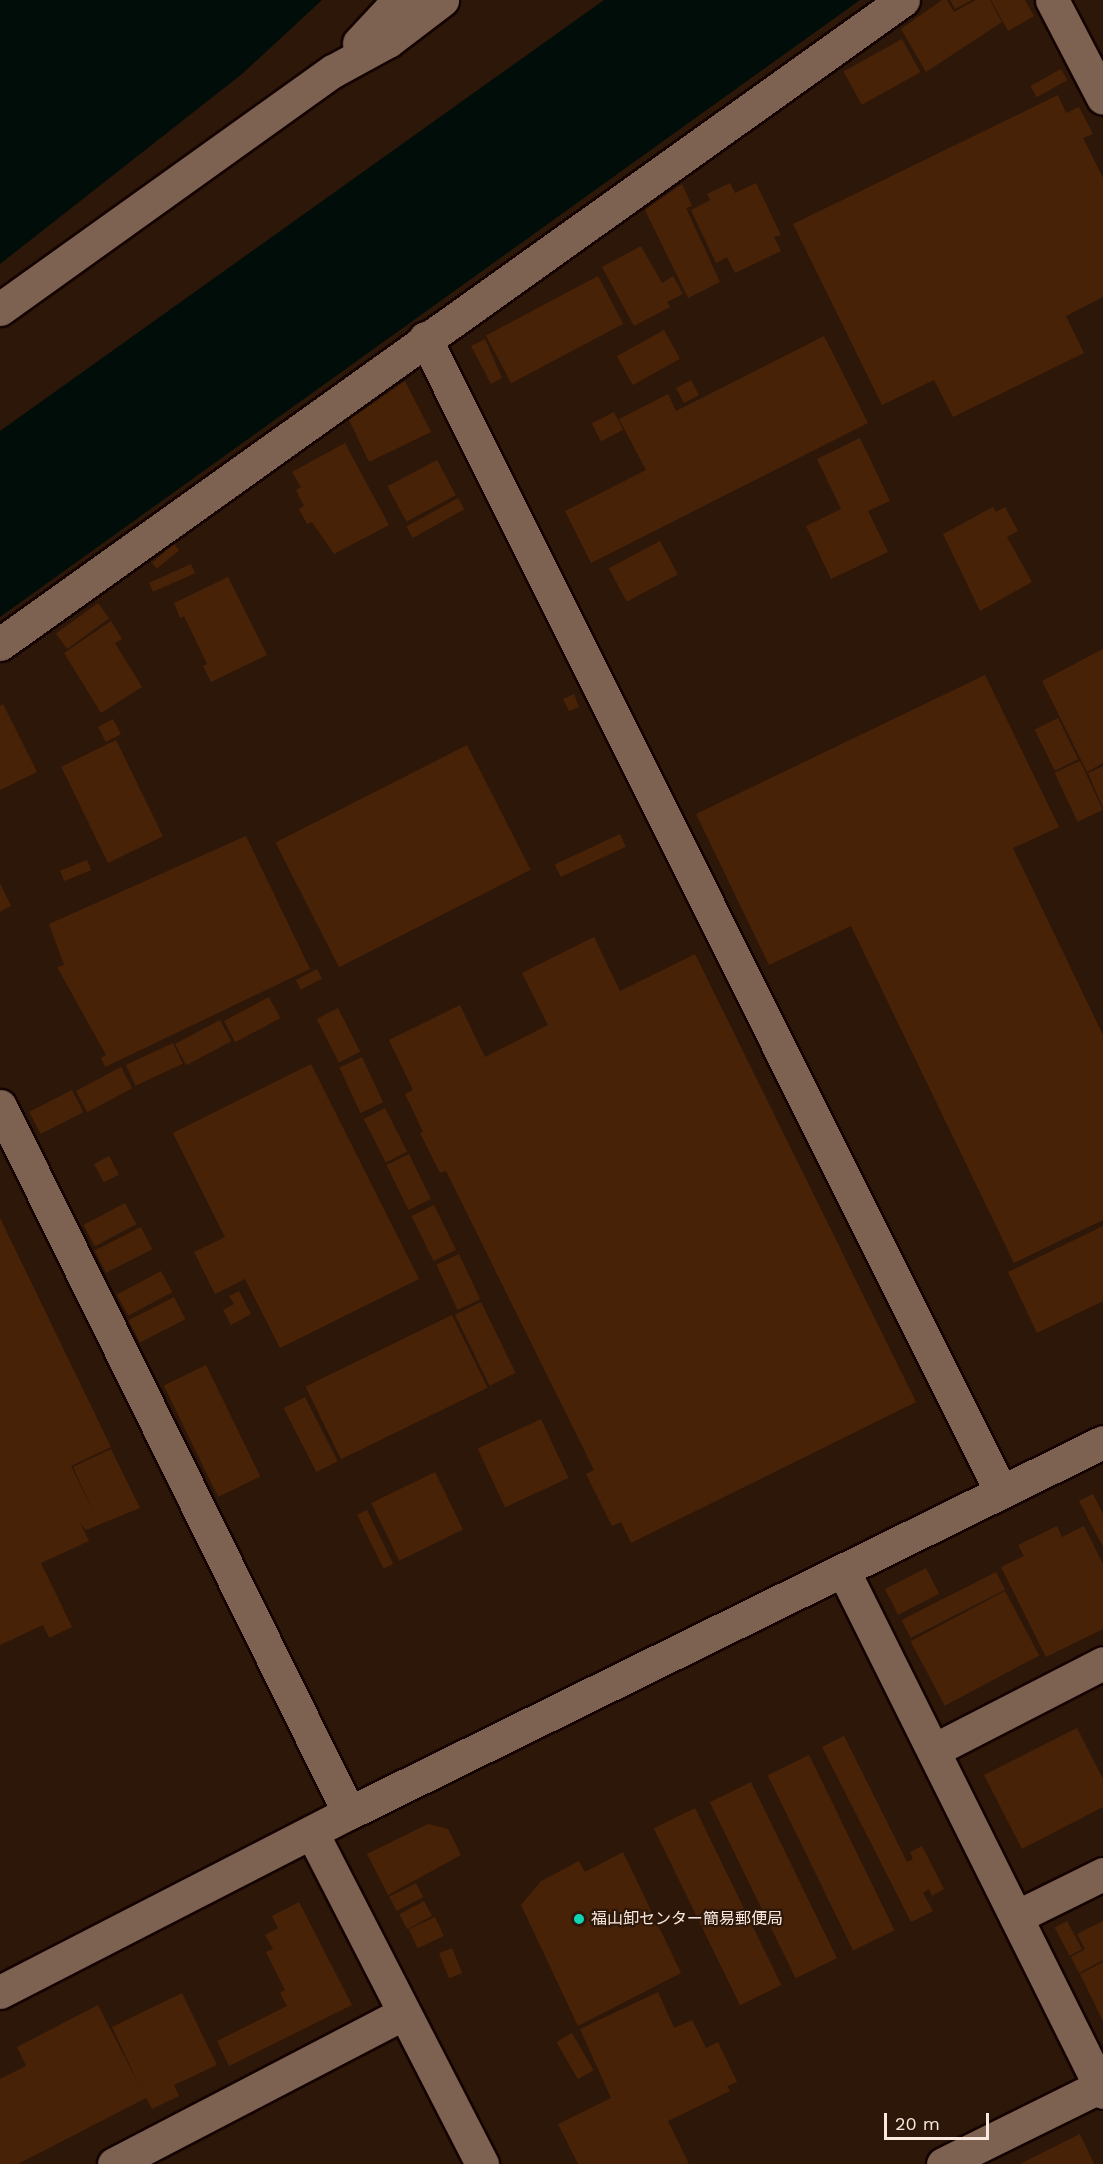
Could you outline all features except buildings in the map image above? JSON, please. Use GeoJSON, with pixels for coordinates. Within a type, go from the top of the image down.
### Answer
{"type":"FeatureCollection","features":[{"type":"Feature","properties":{"kind":"street"},"geometry":{"type":"LineString","coordinates":[[333,71],[399,0]]}},
{"type":"Feature","properties":{"kind":"street"},"geometry":{"type":"LineString","coordinates":[[0,309],[333,71],[388,40],[442,0]]}},
{"type":"Feature","properties":{"kind":"street"},"geometry":{"type":"LineString","coordinates":[[0,644],[425,338],[903,0]]}},
{"type":"Feature","properties":{"kind":"street"},"geometry":{"type":"LineString","coordinates":[[1052,0],[1103,99]]}},
{"type":"Feature","properties":{"kind":"street"},"geometry":{"type":"LineString","coordinates":[[425,338],[1001,1492]]}},
{"type":"Feature","properties":{"kind":"street"},"geometry":{"type":"LineString","coordinates":[[0,1106],[349,1813]]}},
{"type":"Feature","properties":{"kind":"street"},"geometry":{"type":"LineString","coordinates":[[0,1992],[349,1813],[1103,1442]]}},
{"type":"Feature","properties":{"kind":"street"},"geometry":{"type":"LineString","coordinates":[[843,1570],[1102,2088],[943,2164]]}},
{"type":"Feature","properties":{"kind":"street"},"geometry":{"type":"LineString","coordinates":[[934,1750],[1103,1663]]}},
{"type":"Feature","properties":{"kind":"street"},"geometry":{"type":"LineString","coordinates":[[312,1833],[402,2014],[482,2164]]}},
{"type":"Feature","properties":{"kind":"street"},"geometry":{"type":"LineString","coordinates":[[1016,1917],[1103,1874]]}},
{"type":"Feature","properties":{"kind":"street"},"geometry":{"type":"LineString","coordinates":[[114,2164],[402,2014]]}},
{"type":"Feature","properties":{"kind":"shaded area"},"geometry":{"type":"Polygon","coordinates":[[[0,0],[322,0],[242,74],[0,264],[0,0]]]}},
{"type":"Feature","properties":{"kind":"shaded area"},"geometry":{"type":"Polygon","coordinates":[[[604,0],[860,0],[0,617],[0,431],[604,0]]]}},
{"type":"Feature","properties":{"kind":"place","name":"福山卸センター簡易郵便局"},"geometry":{"type":"Point","coordinates":[579,1919]}}]}
